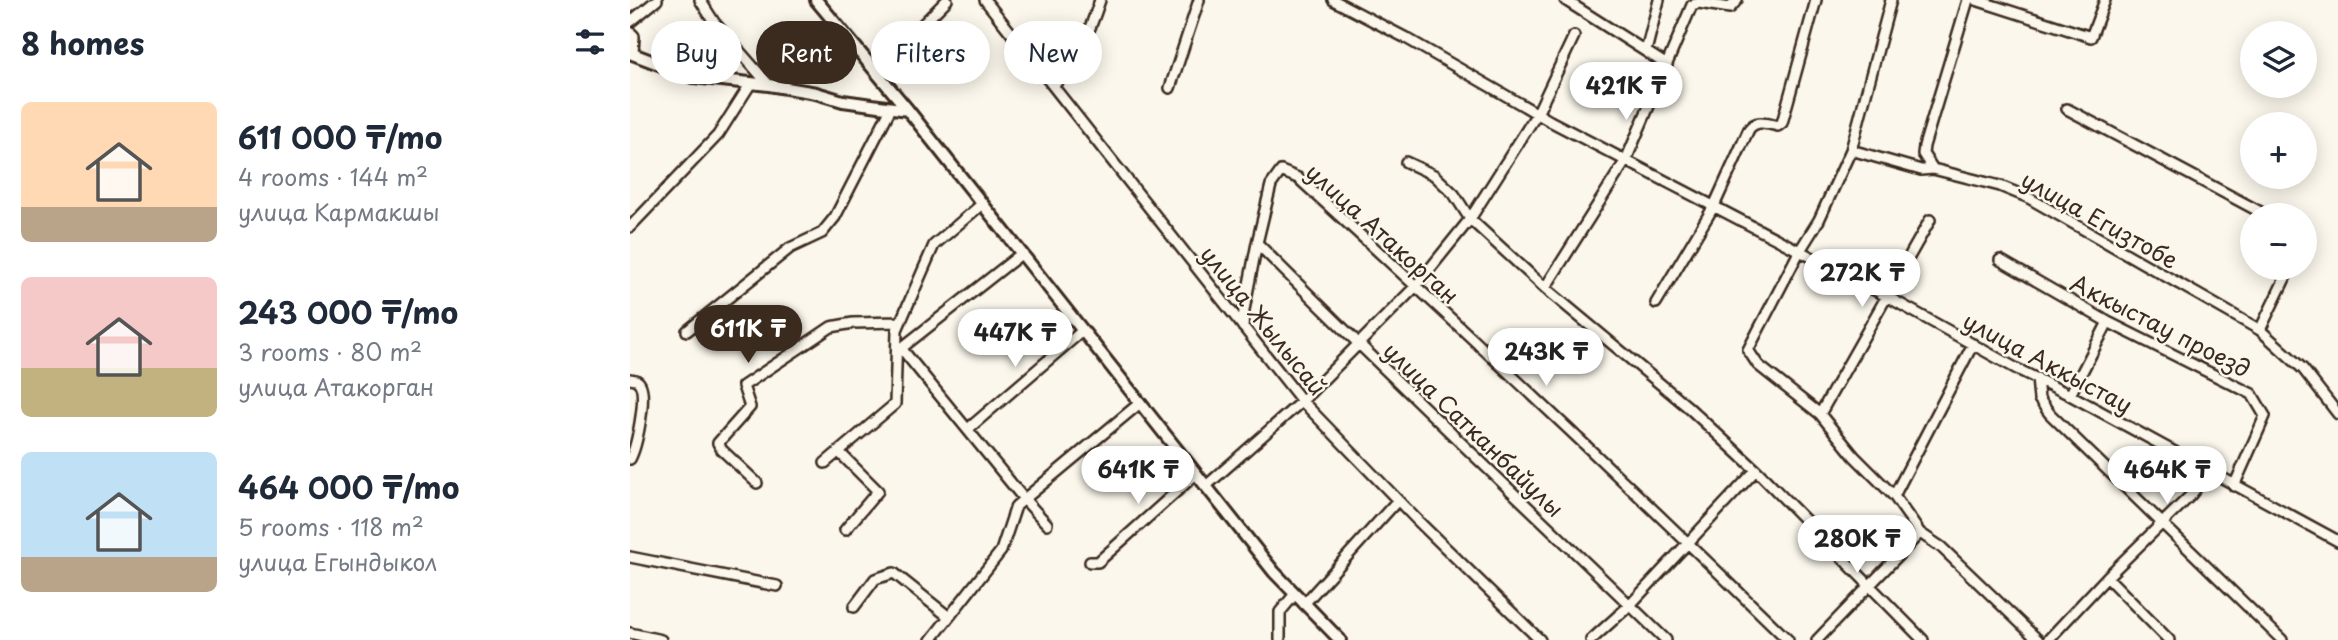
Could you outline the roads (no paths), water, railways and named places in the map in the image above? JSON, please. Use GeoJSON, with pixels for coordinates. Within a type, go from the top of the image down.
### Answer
{"type":"FeatureCollection","features":[{"type":"Feature","properties":{"kind":"street"},"geometry":{"type":"LineString","coordinates":[[630,22],[657,0]]}},
{"type":"Feature","properties":{"kind":"street"},"geometry":{"type":"LineString","coordinates":[[700,0],[714,22],[769,85]]}},
{"type":"Feature","properties":{"kind":"street"},"geometry":{"type":"LineString","coordinates":[[816,0],[871,65]]}},
{"type":"Feature","properties":{"kind":"street"},"geometry":{"type":"LineString","coordinates":[[926,21],[947,0]]}},
{"type":"Feature","properties":{"kind":"street","name":"улица Жылысай"},"geometry":{"type":"LineString","coordinates":[[985,0],[1301,401],[1540,640]]}},
{"type":"Feature","properties":{"kind":"street"},"geometry":{"type":"LineString","coordinates":[[1054,86],[1069,71],[1092,25],[1100,0]]}},
{"type":"Feature","properties":{"kind":"street"},"geometry":{"type":"LineString","coordinates":[[1170,88],[1199,0]]}},
{"type":"Feature","properties":{"kind":"street","name":"улица Аккыстау"},"geometry":{"type":"LineString","coordinates":[[1333,0],[1665,183],[1886,296],[2338,541]]}},
{"type":"Feature","properties":{"kind":"street"},"geometry":{"type":"LineString","coordinates":[[1565,0],[1576,3],[1667,65]]}},
{"type":"Feature","properties":{"kind":"street"},"geometry":{"type":"LineString","coordinates":[[1646,51],[1659,0]]}},
{"type":"Feature","properties":{"kind":"street"},"geometry":{"type":"LineString","coordinates":[[1545,288],[1626,160],[1692,5],[1699,3],[1730,8],[1737,0]]}},
{"type":"Feature","properties":{"kind":"street"},"geometry":{"type":"LineString","coordinates":[[1656,303],[1714,206],[1749,129],[1760,122],[1779,126],[1782,123],[1816,0]]}},
{"type":"Feature","properties":{"kind":"street"},"geometry":{"type":"LineString","coordinates":[[1891,0],[1851,150],[1824,210],[1798,252],[1748,350],[1758,365],[1820,414],[1854,456],[1894,496],[1920,533],[1941,547],[2038,640]]}},
{"type":"Feature","properties":{"kind":"street"},"geometry":{"type":"LineString","coordinates":[[1933,169],[1923,154],[1924,146],[1968,0]]}},
{"type":"Feature","properties":{"kind":"street"},"geometry":{"type":"LineString","coordinates":[[1976,0],[2091,37],[2105,0]]}},
{"type":"Feature","properties":{"kind":"street"},"geometry":{"type":"LineString","coordinates":[[630,32],[634,36],[632,54],[693,77],[769,85],[844,101],[908,110]]}},
{"type":"Feature","properties":{"kind":"street"},"geometry":{"type":"LineString","coordinates":[[1206,486],[1301,401],[1416,286],[1470,219],[1538,113],[1574,36]]}},
{"type":"Feature","properties":{"kind":"street"},"geometry":{"type":"LineString","coordinates":[[630,227],[718,135],[751,83]]}},
{"type":"Feature","properties":{"kind":"street"},"geometry":{"type":"LineString","coordinates":[[887,84],[1274,572],[1340,640]]}},
{"type":"Feature","properties":{"kind":"street"},"geometry":{"type":"LineString","coordinates":[[687,331],[790,248],[822,233],[835,217],[891,108]]}},
{"type":"Feature","properties":{"kind":"street"},"geometry":{"type":"LineString","coordinates":[[2067,109],[2243,203]]}},
{"type":"Feature","properties":{"kind":"street","name":"улица Егизтобе"},"geometry":{"type":"LineString","coordinates":[[1851,150],[1921,170],[1933,169],[2000,186],[2027,197],[2260,330],[2303,369],[2338,414]]}},
{"type":"Feature","properties":{"kind":"street"},"geometry":{"type":"LineString","coordinates":[[1406,162],[1434,175],[1454,194],[1470,219],[1545,288],[1688,407],[1756,470],[1923,640]]}},
{"type":"Feature","properties":{"kind":"street","name":"улица Атакорган"},"geometry":{"type":"LineString","coordinates":[[1243,327],[1257,243],[1271,185],[1281,171],[1298,178],[1416,286],[1788,640]]}},
{"type":"Feature","properties":{"kind":"street"},"geometry":{"type":"LineString","coordinates":[[825,463],[895,404],[899,350],[897,330],[900,322],[934,245],[982,204]]}},
{"type":"Feature","properties":{"kind":"street"},"geometry":{"type":"LineString","coordinates":[[1820,414],[1930,220]]}},
{"type":"Feature","properties":{"kind":"street","name":"улица Сатканбайулы"},"geometry":{"type":"LineString","coordinates":[[1257,243],[1357,345],[1441,422],[1666,640]]}},
{"type":"Feature","properties":{"kind":"street"},"geometry":{"type":"LineString","coordinates":[[899,350],[1021,254]]}},
{"type":"Feature","properties":{"kind":"street","name":"Аккыстау проезд"},"geometry":{"type":"LineString","coordinates":[[2000,260],[2108,322],[2252,394],[2265,416],[2234,486]]}},
{"type":"Feature","properties":{"kind":"street"},"geometry":{"type":"LineString","coordinates":[[2260,330],[2284,280]]}},
{"type":"Feature","properties":{"kind":"street"},"geometry":{"type":"LineString","coordinates":[[757,483],[718,443],[750,407],[743,386],[831,327],[853,323],[900,322]]}},
{"type":"Feature","properties":{"kind":"street"},"geometry":{"type":"LineString","coordinates":[[2070,395],[2108,322]]}},
{"type":"Feature","properties":{"kind":"street"},"geometry":{"type":"LineString","coordinates":[[968,429],[1082,331]]}},
{"type":"Feature","properties":{"kind":"street"},"geometry":{"type":"LineString","coordinates":[[1894,496],[1973,344]]}},
{"type":"Feature","properties":{"kind":"street"},"geometry":{"type":"LineString","coordinates":[[899,350],[1047,524]]}},
{"type":"Feature","properties":{"kind":"street"},"geometry":{"type":"LineString","coordinates":[[2037,378],[2039,399],[2050,414],[2282,640]]}},
{"type":"Feature","properties":{"kind":"street"},"geometry":{"type":"LineString","coordinates":[[630,459],[635,450],[642,402],[640,384],[633,380]]}},
{"type":"Feature","properties":{"kind":"street"},"geometry":{"type":"LineString","coordinates":[[931,640],[1001,551],[1016,506],[1140,403]]}},
{"type":"Feature","properties":{"kind":"street"},"geometry":{"type":"LineString","coordinates":[[839,452],[878,491],[845,530]]}},
{"type":"Feature","properties":{"kind":"street"},"geometry":{"type":"LineString","coordinates":[[1591,640],[1630,605],[1756,470]]}},
{"type":"Feature","properties":{"kind":"street"},"geometry":{"type":"LineString","coordinates":[[2048,640],[2107,577],[2190,496],[2209,472]]}},
{"type":"Feature","properties":{"kind":"street"},"geometry":{"type":"LineString","coordinates":[[1090,562],[1098,562],[1196,474]]}},
{"type":"Feature","properties":{"kind":"street"},"geometry":{"type":"LineString","coordinates":[[1304,604],[1398,500]]}},
{"type":"Feature","properties":{"kind":"street"},"geometry":{"type":"LineString","coordinates":[[1817,640],[1920,533]]}},
{"type":"Feature","properties":{"kind":"street"},"geometry":{"type":"LineString","coordinates":[[630,557],[777,586]]}},
{"type":"Feature","properties":{"kind":"street"},"geometry":{"type":"LineString","coordinates":[[854,607],[875,579],[894,573],[949,617]]}},
{"type":"Feature","properties":{"kind":"street"},"geometry":{"type":"LineString","coordinates":[[2107,577],[2169,640]]}},
{"type":"Feature","properties":{"kind":"street"},"geometry":{"type":"LineString","coordinates":[[1280,640],[1280,612],[1295,594]]}},
{"type":"Feature","properties":{"kind":"street"},"geometry":{"type":"LineString","coordinates":[[630,633],[661,640]]}}]}
